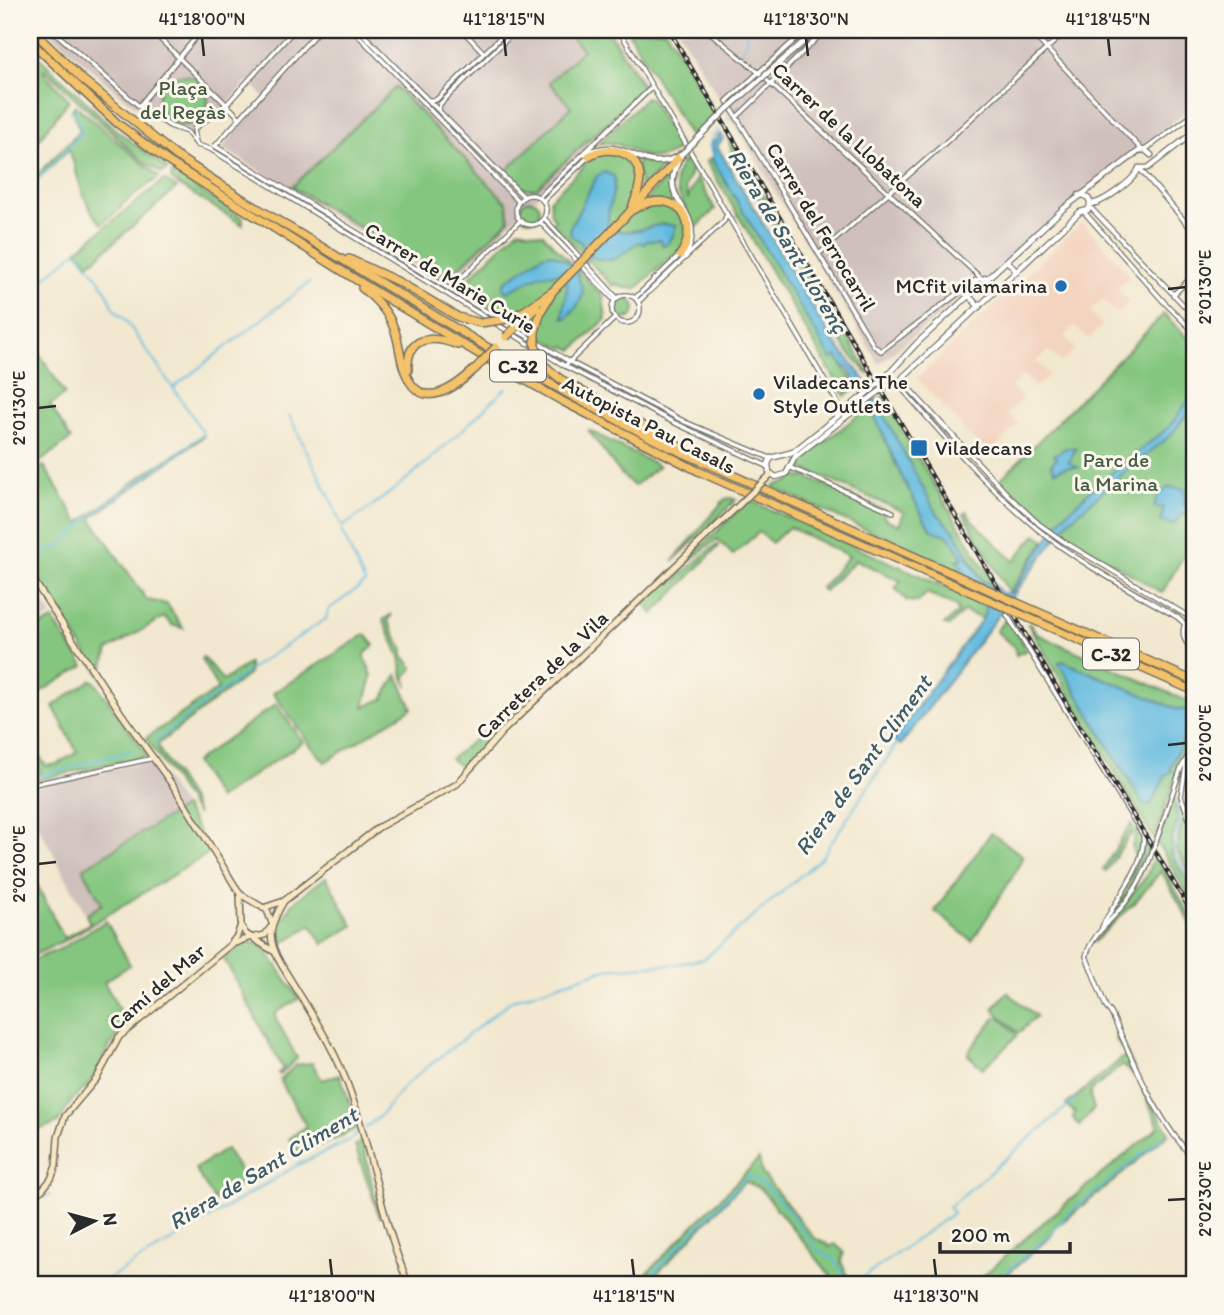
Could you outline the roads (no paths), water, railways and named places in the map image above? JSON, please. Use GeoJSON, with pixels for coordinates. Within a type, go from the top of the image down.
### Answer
{"type":"FeatureCollection","features":[{"type":"Feature","properties":{"kind":"highway","name":"Autopista Pau Casals"},"geometry":{"type":"LineString","coordinates":[[32,30],[82,79],[175,155],[529,372],[652,438],[719,470],[1194,681]]}},
{"type":"Feature","properties":{"kind":"highway","name":"Autopista Pau Casals"},"geometry":{"type":"LineString","coordinates":[[30,41],[117,123],[169,162],[355,279],[562,401],[698,471],[1194,691]]}},
{"type":"Feature","properties":{"kind":"highway"},"geometry":{"type":"LineString","coordinates":[[586,155],[610,149],[626,154],[633,161],[639,172],[640,182],[631,211]]}},
{"type":"Feature","properties":{"kind":"highway"},"geometry":{"type":"LineString","coordinates":[[355,279],[385,310],[395,329],[406,374],[413,386],[430,394],[448,391],[476,368],[553,291],[681,155]]}},
{"type":"Feature","properties":{"kind":"highway"},"geometry":{"type":"LineString","coordinates":[[631,211],[645,203],[656,201],[671,204],[681,211],[688,222],[690,234],[683,256]]}},
{"type":"Feature","properties":{"kind":"highway"},"geometry":{"type":"LineString","coordinates":[[326,249],[374,269],[458,317],[481,323],[508,319],[553,291]]}},
{"type":"Feature","properties":{"kind":"highway"},"geometry":{"type":"LineString","coordinates":[[553,291],[541,311],[535,332],[535,345],[544,365],[559,378],[719,470]]}},
{"type":"Feature","properties":{"kind":"highway"},"geometry":{"type":"LineString","coordinates":[[418,389],[410,377],[408,364],[413,349],[422,341],[442,339],[479,354]]}},
{"type":"Feature","properties":{"kind":"main road","name":"Carretera de la Vila"},"geometry":{"type":"LineString","coordinates":[[284,901],[370,833],[462,779],[502,732],[771,474]]}},
{"type":"Feature","properties":{"kind":"main road"},"geometry":{"type":"LineString","coordinates":[[30,575],[154,758],[240,894],[269,913],[273,951]]}},
{"type":"Feature","properties":{"kind":"main road"},"geometry":{"type":"LineString","coordinates":[[240,894],[243,931],[273,951],[335,1055],[361,1123],[391,1237],[408,1285]]}},
{"type":"Feature","properties":{"kind":"main road"},"geometry":{"type":"LineString","coordinates":[[242,915],[250,908],[284,901]]}},
{"type":"Feature","properties":{"kind":"main road"},"geometry":{"type":"LineString","coordinates":[[253,937],[265,935],[284,901]]}},
{"type":"Feature","properties":{"kind":"main road","name":"Camí del Mar"},"geometry":{"type":"LineString","coordinates":[[30,1196],[42,1190],[51,1180],[57,1166],[58,1137],[65,1116],[97,1078],[119,1037],[230,945],[241,924]]}},
{"type":"Feature","properties":{"kind":"main road","name":"Camí del Mar"},"geometry":{"type":"LineString","coordinates":[[230,945],[253,937]]}},
{"type":"Feature","properties":{"kind":"street","name":"Carrer de Marie Curie"},"geometry":{"type":"LineString","coordinates":[[52,30],[139,106],[170,126],[187,132],[197,145],[212,147],[570,362],[685,422],[771,458]]}},
{"type":"Feature","properties":{"kind":"street"},"geometry":{"type":"LineString","coordinates":[[151,30],[240,118]]}},
{"type":"Feature","properties":{"kind":"street"},"geometry":{"type":"LineString","coordinates":[[139,106],[202,30]]}},
{"type":"Feature","properties":{"kind":"street"},"geometry":{"type":"LineString","coordinates":[[197,145],[194,129],[227,104],[294,30]]}},
{"type":"Feature","properties":{"kind":"street"},"geometry":{"type":"LineString","coordinates":[[212,147],[319,30]]}},
{"type":"Feature","properties":{"kind":"street"},"geometry":{"type":"LineString","coordinates":[[353,30],[519,201]]}},
{"type":"Feature","properties":{"kind":"street"},"geometry":{"type":"LineString","coordinates":[[359,30],[524,197]]}},
{"type":"Feature","properties":{"kind":"street"},"geometry":{"type":"LineString","coordinates":[[462,30],[484,53]]}},
{"type":"Feature","properties":{"kind":"street"},"geometry":{"type":"LineString","coordinates":[[429,100],[438,98],[508,30]]}},
{"type":"Feature","properties":{"kind":"street"},"geometry":{"type":"LineString","coordinates":[[439,112],[440,104],[516,30]]}},
{"type":"Feature","properties":{"kind":"street"},"geometry":{"type":"LineString","coordinates":[[618,30],[844,412]]}},
{"type":"Feature","properties":{"kind":"street","name":"Carrer de la Llobatona"},"geometry":{"type":"LineString","coordinates":[[707,30],[758,72],[982,279]]}},
{"type":"Feature","properties":{"kind":"street"},"geometry":{"type":"LineString","coordinates":[[806,30],[727,99],[738,117],[826,30]]}},
{"type":"Feature","properties":{"kind":"street"},"geometry":{"type":"LineString","coordinates":[[586,155],[609,147],[623,149],[638,158],[653,162],[671,160],[681,155],[727,109],[817,30]]}},
{"type":"Feature","properties":{"kind":"street"},"geometry":{"type":"LineString","coordinates":[[1029,30],[1143,150],[1151,155],[1164,155]]}},
{"type":"Feature","properties":{"kind":"street"},"geometry":{"type":"LineString","coordinates":[[819,254],[1067,30]]}},
{"type":"Feature","properties":{"kind":"street"},"geometry":{"type":"LineString","coordinates":[[541,199],[586,155],[617,119],[652,88]]}},
{"type":"Feature","properties":{"kind":"street"},"geometry":{"type":"LineString","coordinates":[[976,284],[989,277],[1076,198],[1194,114]]}},
{"type":"Feature","properties":{"kind":"street","name":"Carrer del Ferrocarril"},"geometry":{"type":"LineString","coordinates":[[738,117],[874,346],[881,351],[976,284]]}},
{"type":"Feature","properties":{"kind":"street"},"geometry":{"type":"LineString","coordinates":[[989,277],[976,284],[969,296],[916,344],[860,402],[795,457],[783,476],[776,477],[771,474],[768,467],[771,458],[793,452],[844,412],[860,402],[896,382],[1090,205],[1100,202],[1133,178],[1140,169],[1148,168],[1194,132]]}},
{"type":"Feature","properties":{"kind":"street","name":"Carrer de Marie Curie"},"geometry":{"type":"LineString","coordinates":[[212,147],[565,366],[768,467]]}},
{"type":"Feature","properties":{"kind":"street"},"geometry":{"type":"LineString","coordinates":[[681,155],[672,181],[676,199],[688,216],[692,228],[691,241],[683,256]]}},
{"type":"Feature","properties":{"kind":"street"},"geometry":{"type":"LineString","coordinates":[[1135,155],[1134,162],[1194,232]]}},
{"type":"Feature","properties":{"kind":"street"},"geometry":{"type":"LineString","coordinates":[[1151,155],[1151,164]]}},
{"type":"Feature","properties":{"kind":"street"},"geometry":{"type":"LineString","coordinates":[[533,195],[541,199],[546,207],[544,218],[540,222],[530,225],[521,220],[517,211],[519,201],[524,197],[533,195]]}},
{"type":"Feature","properties":{"kind":"street"},"geometry":{"type":"LineString","coordinates":[[1076,198],[1088,197],[1090,205],[1194,316]]}},
{"type":"Feature","properties":{"kind":"street"},"geometry":{"type":"LineString","coordinates":[[1076,198],[1074,208],[1082,212],[1194,332]]}},
{"type":"Feature","properties":{"kind":"street"},"geometry":{"type":"LineString","coordinates":[[636,300],[724,221],[727,214]]}},
{"type":"Feature","properties":{"kind":"street"},"geometry":{"type":"LineString","coordinates":[[544,218],[616,299]]}},
{"type":"Feature","properties":{"kind":"street"},"geometry":{"type":"LineString","coordinates":[[450,289],[521,220]]}},
{"type":"Feature","properties":{"kind":"street"},"geometry":{"type":"LineString","coordinates":[[724,221],[729,221],[736,229]]}},
{"type":"Feature","properties":{"kind":"street"},"geometry":{"type":"LineString","coordinates":[[540,222],[616,299]]}},
{"type":"Feature","properties":{"kind":"street"},"geometry":{"type":"LineString","coordinates":[[1007,261],[1017,272]]}},
{"type":"Feature","properties":{"kind":"street","name":"Carrer de la Llobatona"},"geometry":{"type":"LineString","coordinates":[[968,266],[976,284]]}},
{"type":"Feature","properties":{"kind":"street"},"geometry":{"type":"LineString","coordinates":[[1172,295],[1194,275]]}},
{"type":"Feature","properties":{"kind":"street"},"geometry":{"type":"LineString","coordinates":[[616,299],[626,295],[636,300]]}},
{"type":"Feature","properties":{"kind":"street"},"geometry":{"type":"LineString","coordinates":[[969,296],[979,307]]}},
{"type":"Feature","properties":{"kind":"street"},"geometry":{"type":"LineString","coordinates":[[616,299],[612,312],[615,318],[624,323],[633,321],[639,314],[636,300]]}},
{"type":"Feature","properties":{"kind":"street"},"geometry":{"type":"LineString","coordinates":[[565,366],[615,318]]}},
{"type":"Feature","properties":{"kind":"street"},"geometry":{"type":"LineString","coordinates":[[893,369],[901,370],[896,382]]}},
{"type":"Feature","properties":{"kind":"street"},"geometry":{"type":"LineString","coordinates":[[886,376],[896,382],[996,491],[1038,526],[1094,569],[1185,624]]}},
{"type":"Feature","properties":{"kind":"street"},"geometry":{"type":"LineString","coordinates":[[783,456],[789,466],[893,512]]}},
{"type":"Feature","properties":{"kind":"street"},"geometry":{"type":"LineString","coordinates":[[1061,543],[1192,617],[1185,624],[1183,631],[1185,640],[1194,648]]}},
{"type":"Feature","properties":{"kind":"street"},"geometry":{"type":"LineString","coordinates":[[1007,615],[1143,835],[1144,844],[1132,876],[1091,943],[1086,956],[1107,1007],[1156,1109],[1194,1159]]}},
{"type":"Feature","properties":{"kind":"street"},"geometry":{"type":"LineString","coordinates":[[1102,927],[1115,915],[1133,890],[1149,861],[1181,768],[1194,746]]}},
{"type":"Feature","properties":{"kind":"street"},"geometry":{"type":"LineString","coordinates":[[30,785],[154,758]]}},
{"type":"Feature","properties":{"kind":"street"},"geometry":{"type":"LineString","coordinates":[[1187,760],[1181,796],[1192,827],[1194,900]]}},
{"type":"Feature","properties":{"kind":"street"},"geometry":{"type":"LineString","coordinates":[[1192,866],[1194,872]]}},
{"type":"Feature","properties":{"kind":"water"},"geometry":{"type":"Polygon","coordinates":[[[720,134],[723,139],[717,146],[832,339],[865,380],[936,512],[955,532],[982,581],[995,586],[1002,593],[1011,593],[1064,515],[1095,486],[1169,427],[1194,393],[1194,405],[1170,436],[1069,521],[901,745],[893,740],[986,610],[957,560],[963,558],[949,536],[932,530],[925,520],[870,406],[847,367],[844,368],[837,356],[832,359],[830,357],[711,158],[714,156],[712,144],[720,134]]]}},
{"type":"Feature","properties":{"kind":"water"},"geometry":{"type":"Polygon","coordinates":[[[604,172],[614,176],[609,227],[635,231],[659,225],[676,226],[670,242],[663,246],[661,240],[646,241],[644,244],[639,242],[613,259],[591,257],[577,270],[582,296],[566,318],[563,318],[567,286],[565,273],[540,275],[508,292],[504,290],[505,282],[545,254],[553,254],[572,265],[584,252],[581,242],[571,236],[570,228],[597,176],[604,172]]]}},
{"type":"Feature","properties":{"kind":"water"},"geometry":{"type":"Polygon","coordinates":[[[1066,448],[1076,449],[1069,462],[1078,467],[1055,471],[1051,464],[1057,458],[1054,455],[1066,448]]]}},
{"type":"Feature","properties":{"kind":"water"},"geometry":{"type":"Polygon","coordinates":[[[1169,487],[1185,489],[1184,505],[1194,506],[1194,511],[1181,515],[1173,525],[1161,521],[1163,508],[1154,507],[1158,495],[1169,487]]]}},
{"type":"Feature","properties":{"kind":"water"},"geometry":{"type":"Polygon","coordinates":[[[1059,662],[1179,710],[1191,712],[1193,719],[1170,768],[1172,771],[1166,775],[1150,806],[1143,804],[1060,665],[1059,662]]]}},
{"type":"Feature","properties":{"kind":"waterway"},"geometry":{"type":"LineString","coordinates":[[742,51],[747,40],[746,30]]}},
{"type":"Feature","properties":{"kind":"waterway"},"geometry":{"type":"LineString","coordinates":[[742,109],[750,94]]}},
{"type":"Feature","properties":{"kind":"waterway"},"geometry":{"type":"LineString","coordinates":[[30,179],[35,183],[83,132],[73,112],[77,107]]}},
{"type":"Feature","properties":{"kind":"waterway"},"geometry":{"type":"LineString","coordinates":[[728,119],[733,116]]}},
{"type":"Feature","properties":{"kind":"waterway","name":"Riera de Sant Llorenç"},"geometry":{"type":"LineString","coordinates":[[714,156],[710,143],[718,130]]}},
{"type":"Feature","properties":{"kind":"waterway"},"geometry":{"type":"LineString","coordinates":[[30,290],[77,251],[101,282],[117,312],[173,388],[310,282]]}},
{"type":"Feature","properties":{"kind":"waterway"},"geometry":{"type":"LineString","coordinates":[[155,741],[256,665],[326,619],[328,610],[365,583],[342,527],[407,479],[506,388]]}},
{"type":"Feature","properties":{"kind":"waterway"},"geometry":{"type":"LineString","coordinates":[[30,560],[62,545],[91,515],[204,434],[174,389]]}},
{"type":"Feature","properties":{"kind":"waterway"},"geometry":{"type":"LineString","coordinates":[[289,415],[341,525]]}},
{"type":"Feature","properties":{"kind":"waterway","name":"Riera de Sant Climent"},"geometry":{"type":"LineString","coordinates":[[365,1128],[381,1115],[405,1085],[512,1000],[606,969],[676,964],[704,959],[821,858],[898,742]]}},
{"type":"Feature","properties":{"kind":"waterway"},"geometry":{"type":"LineString","coordinates":[[30,779],[132,750]]}},
{"type":"Feature","properties":{"kind":"waterway"},"geometry":{"type":"LineString","coordinates":[[1177,798],[1180,825],[1173,844],[1174,853],[1191,882]]}},
{"type":"Feature","properties":{"kind":"waterway"},"geometry":{"type":"LineString","coordinates":[[853,1285],[953,1213],[949,1207],[1076,1099]]}},
{"type":"Feature","properties":{"kind":"waterway","name":"Riera de Sant Climent"},"geometry":{"type":"LineString","coordinates":[[98,1285],[299,1164],[350,1140],[360,1132]]}},
{"type":"Feature","properties":{"kind":"waterway"},"geometry":{"type":"LineString","coordinates":[[991,1285],[1051,1234],[1066,1216],[1163,1137]]}},
{"type":"Feature","properties":{"kind":"waterway"},"geometry":{"type":"LineString","coordinates":[[641,1285],[748,1176],[757,1180],[776,1197],[817,1249],[834,1258],[849,1285]]}},
{"type":"Feature","properties":{"kind":"waterway"},"geometry":{"type":"LineString","coordinates":[[30,1202],[50,1195]]}},
{"type":"Feature","properties":{"kind":"railway"},"geometry":{"type":"LineString","coordinates":[[669,30],[1194,916]]}},
{"type":"Feature","properties":{"kind":"place","name":"MCfit vilamarina"},"geometry":{"type":"Point","coordinates":[1061,286]}},
{"type":"Feature","properties":{"kind":"place","name":"Viladecans The Style Outlets"},"geometry":{"type":"Point","coordinates":[759,394]}},
{"type":"Feature","properties":{"kind":"place","name":"Viladecans"},"geometry":{"type":"Point","coordinates":[919,448]}},
{"type":"Feature","properties":{"kind":"park label","name":"Plaça del Regàs"},"geometry":{"type":"Point","coordinates":[183,100]}},
{"type":"Feature","properties":{"kind":"park label","name":"Parc de la Marina"},"geometry":{"type":"Point","coordinates":[1116,472]}}]}
